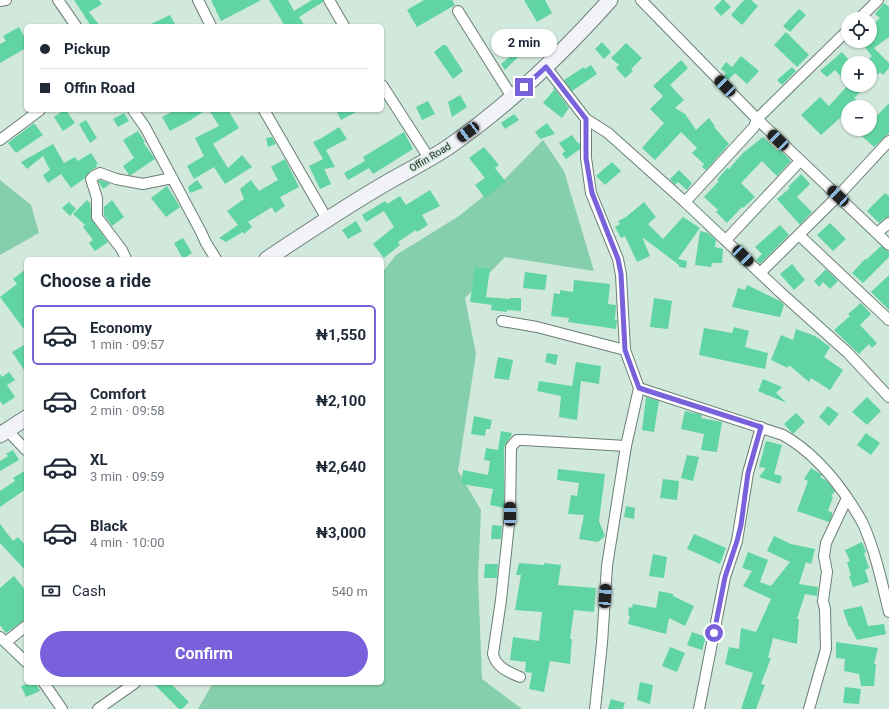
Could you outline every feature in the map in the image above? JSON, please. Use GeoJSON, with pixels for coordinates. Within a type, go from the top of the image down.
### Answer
{"type":"FeatureCollection","features":[{"type":"Feature","properties":{"kind":"street"},"geometry":{"type":"LineString","coordinates":[[0,2],[6,0]]}},
{"type":"Feature","properties":{"kind":"street"},"geometry":{"type":"LineString","coordinates":[[58,0],[75,24]]}},
{"type":"Feature","properties":{"kind":"street"},"geometry":{"type":"LineString","coordinates":[[198,0],[210,24]]}},
{"type":"Feature","properties":{"kind":"street"},"geometry":{"type":"LineString","coordinates":[[329,0],[343,24]]}},
{"type":"Feature","properties":{"kind":"street","name":"Offin Road"},"geometry":{"type":"LineString","coordinates":[[270,257],[327,219],[457,140],[512,97],[546,67],[610,0]]}},
{"type":"Feature","properties":{"kind":"street"},"geometry":{"type":"LineString","coordinates":[[642,0],[757,119],[889,245]]}},
{"type":"Feature","properties":{"kind":"street"},"geometry":{"type":"LineString","coordinates":[[866,12],[878,0]]}},
{"type":"Feature","properties":{"kind":"street"},"geometry":{"type":"LineString","coordinates":[[458,11],[512,97]]}},
{"type":"Feature","properties":{"kind":"street"},"geometry":{"type":"LineString","coordinates":[[685,202],[754,127],[757,119],[841,37]]}},
{"type":"Feature","properties":{"kind":"street"},"geometry":{"type":"LineString","coordinates":[[546,67],[586,119],[608,133],[685,202],[848,353],[889,396]]}},
{"type":"Feature","properties":{"kind":"street"},"geometry":{"type":"LineString","coordinates":[[384,88],[429,158]]}},
{"type":"Feature","properties":{"kind":"street"},"geometry":{"type":"LineString","coordinates":[[0,140],[37,112]]}},
{"type":"Feature","properties":{"kind":"street"},"geometry":{"type":"LineString","coordinates":[[134,112],[145,127],[215,257]]}},
{"type":"Feature","properties":{"kind":"street"},"geometry":{"type":"LineString","coordinates":[[265,112],[327,219]]}},
{"type":"Feature","properties":{"kind":"street"},"geometry":{"type":"LineString","coordinates":[[586,119],[586,158],[592,193],[618,259],[621,274],[625,350],[639,388],[626,446],[607,566],[602,643],[595,709]]}},
{"type":"Feature","properties":{"kind":"street"},"geometry":{"type":"LineString","coordinates":[[760,273],[838,196],[889,142]]}},
{"type":"Feature","properties":{"kind":"street"},"geometry":{"type":"LineString","coordinates":[[726,240],[800,161]]}},
{"type":"Feature","properties":{"kind":"street"},"geometry":{"type":"LineString","coordinates":[[125,257],[122,250],[97,217],[97,198],[91,179],[100,173],[104,173],[116,180],[143,184],[172,178]]}},
{"type":"Feature","properties":{"kind":"street"},"geometry":{"type":"LineString","coordinates":[[877,232],[889,223]]}},
{"type":"Feature","properties":{"kind":"street"},"geometry":{"type":"LineString","coordinates":[[799,235],[889,320]]}},
{"type":"Feature","properties":{"kind":"street"},"geometry":{"type":"LineString","coordinates":[[502,322],[537,327],[625,350]]}},
{"type":"Feature","properties":{"kind":"street"},"geometry":{"type":"LineString","coordinates":[[639,388],[761,427],[797,443],[812,455],[826,470],[847,498],[864,525],[877,562],[889,612]]}},
{"type":"Feature","properties":{"kind":"street"},"geometry":{"type":"LineString","coordinates":[[24,419],[3,433],[24,449]]}},
{"type":"Feature","properties":{"kind":"street"},"geometry":{"type":"LineString","coordinates":[[699,709],[725,577],[737,541],[748,473],[761,427]]}},
{"type":"Feature","properties":{"kind":"street"},"geometry":{"type":"LineString","coordinates":[[520,677],[508,672],[499,665],[494,660],[493,654],[501,600],[510,514],[511,447],[517,440],[626,446]]}},
{"type":"Feature","properties":{"kind":"street"},"geometry":{"type":"LineString","coordinates":[[809,709],[826,649],[825,609],[823,601],[827,572],[824,556],[826,543],[847,498]]}},
{"type":"Feature","properties":{"kind":"street"},"geometry":{"type":"LineString","coordinates":[[24,627],[3,640],[24,660]]}},
{"type":"Feature","properties":{"kind":"street"},"geometry":{"type":"LineString","coordinates":[[45,685],[62,709]]}},
{"type":"Feature","properties":{"kind":"street"},"geometry":{"type":"LineString","coordinates":[[98,709],[132,685]]}},
{"type":"Feature","properties":{"kind":"green space"},"geometry":{"type":"Polygon","coordinates":[[[543,140],[564,171],[594,271],[505,257],[465,298],[476,354],[458,471],[481,510],[478,577],[482,679],[522,709],[198,709],[212,685],[384,685],[384,270],[396,255],[459,216],[504,180],[543,140]]]}},
{"type":"Feature","properties":{"kind":"green space"},"geometry":{"type":"Polygon","coordinates":[[[0,180],[31,205],[39,233],[0,255],[0,180]]]}},
{"type":"Feature","properties":{"kind":"building"},"geometry":{"type":"Polygon","coordinates":[[[74,0],[99,0],[102,4],[89,12],[98,24],[90,24],[74,0]]]}},
{"type":"Feature","properties":{"kind":"building"},"geometry":{"type":"Polygon","coordinates":[[[211,0],[261,0],[221,21],[211,0]]]}},
{"type":"Feature","properties":{"kind":"building"},"geometry":{"type":"Polygon","coordinates":[[[269,0],[288,0],[294,11],[312,0],[323,0],[323,2],[299,17],[304,24],[284,24],[269,0]]]}},
{"type":"Feature","properties":{"kind":"building"},"geometry":{"type":"Polygon","coordinates":[[[424,0],[452,0],[455,5],[417,27],[407,10],[424,0]]]}},
{"type":"Feature","properties":{"kind":"building"},"geometry":{"type":"Polygon","coordinates":[[[524,0],[545,0],[552,13],[537,22],[524,0]]]}},
{"type":"Feature","properties":{"kind":"building"},"geometry":{"type":"Polygon","coordinates":[[[722,0],[724,0],[731,7],[721,16],[714,8],[722,0]]]}},
{"type":"Feature","properties":{"kind":"building"},"geometry":{"type":"Polygon","coordinates":[[[744,0],[751,0],[758,6],[742,25],[731,15],[744,0]]]}},
{"type":"Feature","properties":{"kind":"building"},"geometry":{"type":"Polygon","coordinates":[[[884,3],[889,7],[889,37],[877,46],[877,21],[880,18],[877,16],[877,12],[884,3]]]}},
{"type":"Feature","properties":{"kind":"building"},"geometry":{"type":"Polygon","coordinates":[[[799,9],[806,15],[790,32],[783,26],[799,9]]]}},
{"type":"Feature","properties":{"kind":"building"},"geometry":{"type":"Polygon","coordinates":[[[170,15],[175,24],[151,24],[170,15]]]}},
{"type":"Feature","properties":{"kind":"building"},"geometry":{"type":"Polygon","coordinates":[[[19,27],[24,36],[24,49],[0,63],[0,44],[6,41],[3,36],[19,27]]]}},
{"type":"Feature","properties":{"kind":"building"},"geometry":{"type":"Polygon","coordinates":[[[786,32],[809,55],[797,67],[774,45],[786,32]]]}},
{"type":"Feature","properties":{"kind":"building"},"geometry":{"type":"Polygon","coordinates":[[[602,42],[611,52],[604,59],[595,49],[602,42]]]}},
{"type":"Feature","properties":{"kind":"building"},"geometry":{"type":"Polygon","coordinates":[[[626,43],[642,58],[631,69],[633,71],[625,78],[616,68],[619,65],[611,58],[626,43]]]}},
{"type":"Feature","properties":{"kind":"building"},"geometry":{"type":"Polygon","coordinates":[[[443,45],[446,45],[463,71],[453,79],[434,52],[443,45]]]}},
{"type":"Feature","properties":{"kind":"building"},"geometry":{"type":"Polygon","coordinates":[[[866,48],[874,48],[889,63],[889,68],[883,75],[880,72],[877,75],[877,56],[872,56],[866,48]]]}},
{"type":"Feature","properties":{"kind":"building"},"geometry":{"type":"Polygon","coordinates":[[[518,50],[521,54],[505,70],[501,64],[518,50]]]}},
{"type":"Feature","properties":{"kind":"building"},"geometry":{"type":"Polygon","coordinates":[[[842,52],[845,56],[841,56],[841,76],[835,70],[827,77],[820,71],[842,52]]]}},
{"type":"Feature","properties":{"kind":"building"},"geometry":{"type":"Polygon","coordinates":[[[741,56],[759,71],[747,84],[735,73],[728,80],[724,76],[726,73],[721,69],[726,62],[732,67],[741,56]]]}},
{"type":"Feature","properties":{"kind":"building"},"geometry":{"type":"Polygon","coordinates":[[[681,60],[688,68],[670,85],[684,100],[675,108],[685,114],[696,130],[709,118],[715,126],[714,127],[729,144],[706,170],[702,167],[704,164],[692,153],[697,148],[681,132],[655,160],[642,148],[664,123],[650,109],[663,96],[653,86],[681,60]]]}},
{"type":"Feature","properties":{"kind":"building"},"geometry":{"type":"Polygon","coordinates":[[[591,65],[597,74],[572,91],[564,80],[584,67],[585,69],[591,65]]]}},
{"type":"Feature","properties":{"kind":"building"},"geometry":{"type":"Polygon","coordinates":[[[792,67],[796,71],[782,85],[777,80],[792,67]]]}},
{"type":"Feature","properties":{"kind":"building"},"geometry":{"type":"Polygon","coordinates":[[[553,88],[569,108],[562,118],[543,103],[554,90],[553,88]]]}},
{"type":"Feature","properties":{"kind":"building"},"geometry":{"type":"Polygon","coordinates":[[[842,92],[860,92],[854,98],[857,100],[841,100],[841,117],[821,135],[801,115],[820,97],[829,106],[842,92]]]}},
{"type":"Feature","properties":{"kind":"building"},"geometry":{"type":"Polygon","coordinates":[[[460,95],[467,107],[452,117],[448,102],[460,95]]]}},
{"type":"Feature","properties":{"kind":"building"},"geometry":{"type":"Polygon","coordinates":[[[428,101],[435,114],[422,120],[416,107],[428,101]]]}},
{"type":"Feature","properties":{"kind":"building"},"geometry":{"type":"Polygon","coordinates":[[[889,103],[889,133],[874,147],[862,136],[877,136],[877,116],[889,103]]]}},
{"type":"Feature","properties":{"kind":"building"},"geometry":{"type":"Polygon","coordinates":[[[61,112],[67,112],[75,123],[63,131],[54,117],[61,112]]]}},
{"type":"Feature","properties":{"kind":"building"},"geometry":{"type":"Polygon","coordinates":[[[171,112],[203,112],[170,131],[162,117],[171,112]]]}},
{"type":"Feature","properties":{"kind":"building"},"geometry":{"type":"Polygon","coordinates":[[[210,112],[229,112],[239,128],[213,144],[228,168],[242,155],[252,167],[225,184],[214,167],[194,179],[187,166],[204,156],[195,138],[219,126],[210,112]]]}},
{"type":"Feature","properties":{"kind":"building"},"geometry":{"type":"Polygon","coordinates":[[[337,112],[356,112],[341,120],[337,112]]]}},
{"type":"Feature","properties":{"kind":"building"},"geometry":{"type":"Polygon","coordinates":[[[124,113],[129,121],[118,127],[113,119],[124,113]]]}},
{"type":"Feature","properties":{"kind":"building"},"geometry":{"type":"Polygon","coordinates":[[[514,114],[519,120],[505,129],[501,123],[514,114]]]}},
{"type":"Feature","properties":{"kind":"building"},"geometry":{"type":"Polygon","coordinates":[[[86,120],[97,138],[90,143],[79,124],[86,120]]]}},
{"type":"Feature","properties":{"kind":"building"},"geometry":{"type":"Polygon","coordinates":[[[34,123],[43,135],[16,153],[8,143],[34,123]]]}},
{"type":"Feature","properties":{"kind":"building"},"geometry":{"type":"Polygon","coordinates":[[[547,123],[555,134],[540,139],[535,132],[547,123]]]}},
{"type":"Feature","properties":{"kind":"building"},"geometry":{"type":"Polygon","coordinates":[[[339,127],[347,139],[326,150],[335,167],[324,169],[331,184],[320,189],[309,166],[323,159],[313,142],[339,127]]]}},
{"type":"Feature","properties":{"kind":"building"},"geometry":{"type":"Polygon","coordinates":[[[138,131],[145,142],[143,142],[155,159],[129,175],[123,166],[134,158],[123,140],[138,131]]]}},
{"type":"Feature","properties":{"kind":"building"},"geometry":{"type":"Polygon","coordinates":[[[404,132],[413,149],[373,174],[369,168],[348,180],[344,173],[365,161],[363,157],[404,132]]]}},
{"type":"Feature","properties":{"kind":"building"},"geometry":{"type":"Polygon","coordinates":[[[572,135],[580,144],[580,149],[566,159],[562,154],[565,151],[559,143],[572,135]]]}},
{"type":"Feature","properties":{"kind":"building"},"geometry":{"type":"Polygon","coordinates":[[[272,137],[276,144],[268,147],[266,138],[272,137]]]}},
{"type":"Feature","properties":{"kind":"building"},"geometry":{"type":"Polygon","coordinates":[[[763,137],[778,151],[779,149],[791,161],[777,176],[762,161],[741,183],[755,197],[743,208],[742,207],[727,223],[716,212],[718,210],[704,197],[719,181],[717,180],[727,168],[729,169],[743,153],[763,137]]]}},
{"type":"Feature","properties":{"kind":"building"},"geometry":{"type":"Polygon","coordinates":[[[53,144],[64,163],[75,157],[78,161],[91,153],[98,164],[96,165],[97,167],[90,171],[85,178],[71,188],[61,174],[48,183],[43,175],[50,170],[43,156],[27,169],[21,162],[53,144]]]}},
{"type":"Feature","properties":{"kind":"building"},"geometry":{"type":"Polygon","coordinates":[[[484,147],[499,165],[495,168],[506,182],[485,198],[475,185],[485,178],[469,158],[484,147]]]}},
{"type":"Feature","properties":{"kind":"building"},"geometry":{"type":"Polygon","coordinates":[[[285,159],[299,187],[280,197],[285,206],[275,213],[272,207],[248,222],[252,227],[244,234],[243,232],[226,242],[219,238],[238,225],[227,211],[244,199],[240,189],[251,180],[259,191],[278,180],[271,167],[285,159]]]}},
{"type":"Feature","properties":{"kind":"building"},"geometry":{"type":"Polygon","coordinates":[[[612,162],[621,171],[605,185],[596,176],[612,162]]]}},
{"type":"Feature","properties":{"kind":"building"},"geometry":{"type":"Polygon","coordinates":[[[679,170],[692,183],[687,190],[678,182],[675,185],[670,179],[679,170]]]}},
{"type":"Feature","properties":{"kind":"building"},"geometry":{"type":"Polygon","coordinates":[[[801,174],[810,184],[797,197],[812,212],[800,225],[777,199],[790,188],[788,187],[801,174]]]}},
{"type":"Feature","properties":{"kind":"building"},"geometry":{"type":"Polygon","coordinates":[[[100,180],[110,184],[103,189],[98,181],[100,180]]]}},
{"type":"Feature","properties":{"kind":"building"},"geometry":{"type":"Polygon","coordinates":[[[197,180],[203,188],[190,193],[188,187],[197,180]]]}},
{"type":"Feature","properties":{"kind":"building"},"geometry":{"type":"Polygon","coordinates":[[[167,186],[180,207],[166,217],[151,198],[167,186]]]}},
{"type":"Feature","properties":{"kind":"building"},"geometry":{"type":"Polygon","coordinates":[[[430,190],[440,206],[422,215],[428,225],[417,232],[416,230],[398,242],[400,245],[384,258],[373,244],[394,227],[384,211],[366,222],[362,215],[385,201],[387,204],[400,196],[406,205],[430,190]]]}},
{"type":"Feature","properties":{"kind":"building"},"geometry":{"type":"Polygon","coordinates":[[[885,193],[889,196],[889,217],[885,218],[879,223],[867,211],[885,193]]]}},
{"type":"Feature","properties":{"kind":"building"},"geometry":{"type":"Polygon","coordinates":[[[87,200],[90,203],[92,220],[108,242],[95,251],[89,243],[93,240],[83,227],[85,225],[73,214],[87,200]]]}},
{"type":"Feature","properties":{"kind":"building"},"geometry":{"type":"Polygon","coordinates":[[[112,200],[124,217],[112,226],[104,215],[104,207],[112,200]]]}},
{"type":"Feature","properties":{"kind":"building"},"geometry":{"type":"Polygon","coordinates":[[[69,202],[76,209],[70,216],[62,208],[69,202]]]}},
{"type":"Feature","properties":{"kind":"building"},"geometry":{"type":"Polygon","coordinates":[[[644,202],[656,217],[648,224],[663,239],[683,217],[700,228],[678,259],[687,261],[686,268],[679,267],[679,265],[642,237],[650,256],[637,262],[625,236],[621,238],[615,227],[620,224],[618,221],[626,217],[644,202]]]}},
{"type":"Feature","properties":{"kind":"building"},"geometry":{"type":"Polygon","coordinates":[[[356,221],[362,231],[348,239],[342,230],[356,221]]]}},
{"type":"Feature","properties":{"kind":"building"},"geometry":{"type":"Polygon","coordinates":[[[830,223],[846,239],[833,251],[817,235],[830,223]]]}},
{"type":"Feature","properties":{"kind":"building"},"geometry":{"type":"Polygon","coordinates":[[[780,225],[789,235],[760,264],[756,260],[762,254],[755,247],[780,225]]]}},
{"type":"Feature","properties":{"kind":"building"},"geometry":{"type":"Polygon","coordinates":[[[700,231],[708,233],[716,240],[715,247],[723,249],[722,263],[712,263],[711,267],[695,265],[700,231]]]}},
{"type":"Feature","properties":{"kind":"building"},"geometry":{"type":"Polygon","coordinates":[[[183,238],[192,253],[186,257],[182,257],[174,243],[183,238]]]}},
{"type":"Feature","properties":{"kind":"building"},"geometry":{"type":"Polygon","coordinates":[[[881,246],[889,252],[889,257],[863,283],[852,273],[865,259],[866,260],[881,246]]]}},
{"type":"Feature","properties":{"kind":"building"},"geometry":{"type":"Polygon","coordinates":[[[792,264],[805,280],[794,290],[780,274],[792,264]]]}},
{"type":"Feature","properties":{"kind":"building"},"geometry":{"type":"Polygon","coordinates":[[[475,267],[490,269],[486,297],[510,299],[521,298],[521,311],[507,310],[507,312],[491,310],[492,305],[470,302],[475,267]]]}},
{"type":"Feature","properties":{"kind":"building"},"geometry":{"type":"Polygon","coordinates":[[[826,269],[838,281],[830,289],[823,282],[819,287],[814,281],[826,269]]]}},
{"type":"Feature","properties":{"kind":"building"},"geometry":{"type":"Polygon","coordinates":[[[24,271],[24,329],[0,297],[17,284],[13,279],[24,271]]]}},
{"type":"Feature","properties":{"kind":"building"},"geometry":{"type":"Polygon","coordinates":[[[525,272],[547,275],[545,290],[523,288],[525,272]]]}},
{"type":"Feature","properties":{"kind":"building"},"geometry":{"type":"Polygon","coordinates":[[[889,275],[889,310],[871,292],[889,275]]]}},
{"type":"Feature","properties":{"kind":"building"},"geometry":{"type":"Polygon","coordinates":[[[574,280],[610,284],[608,304],[616,305],[616,329],[568,322],[569,318],[551,316],[554,293],[560,294],[560,290],[573,292],[574,280]]]}},
{"type":"Feature","properties":{"kind":"building"},"geometry":{"type":"Polygon","coordinates":[[[747,285],[780,301],[784,305],[780,317],[732,307],[738,288],[745,290],[747,285]]]}},
{"type":"Feature","properties":{"kind":"building"},"geometry":{"type":"Polygon","coordinates":[[[654,298],[672,301],[668,329],[650,327],[654,298]]]}},
{"type":"Feature","properties":{"kind":"building"},"geometry":{"type":"Polygon","coordinates":[[[861,303],[871,314],[860,325],[877,343],[872,348],[869,344],[859,354],[834,330],[850,316],[848,314],[861,303]]]}},
{"type":"Feature","properties":{"kind":"building"},"geometry":{"type":"Polygon","coordinates":[[[734,327],[749,331],[745,347],[768,353],[765,369],[699,355],[704,328],[732,333],[734,327]]]}},
{"type":"Feature","properties":{"kind":"building"},"geometry":{"type":"Polygon","coordinates":[[[796,329],[815,336],[830,347],[824,357],[843,370],[830,390],[811,378],[809,382],[789,365],[788,368],[771,360],[781,335],[793,340],[796,329]]]}},
{"type":"Feature","properties":{"kind":"building"},"geometry":{"type":"Polygon","coordinates":[[[24,345],[24,370],[12,352],[24,345]]]}},
{"type":"Feature","properties":{"kind":"building"},"geometry":{"type":"Polygon","coordinates":[[[547,353],[558,355],[556,365],[545,362],[547,353]]]}},
{"type":"Feature","properties":{"kind":"building"},"geometry":{"type":"Polygon","coordinates":[[[498,357],[513,360],[509,380],[494,378],[498,357]]]}},
{"type":"Feature","properties":{"kind":"building"},"geometry":{"type":"Polygon","coordinates":[[[576,362],[601,366],[599,384],[581,381],[577,420],[559,417],[561,396],[537,391],[539,381],[572,386],[576,362]]]}},
{"type":"Feature","properties":{"kind":"building"},"geometry":{"type":"Polygon","coordinates":[[[9,372],[15,380],[7,385],[15,397],[3,405],[0,401],[0,374],[2,377],[9,372]]]}},
{"type":"Feature","properties":{"kind":"building"},"geometry":{"type":"Polygon","coordinates":[[[763,379],[782,387],[776,393],[787,403],[758,391],[763,379]]]}},
{"type":"Feature","properties":{"kind":"building"},"geometry":{"type":"Polygon","coordinates":[[[646,397],[659,401],[654,432],[642,430],[646,397]]]}},
{"type":"Feature","properties":{"kind":"building"},"geometry":{"type":"Polygon","coordinates":[[[867,397],[881,411],[867,425],[852,412],[867,397]]]}},
{"type":"Feature","properties":{"kind":"building"},"geometry":{"type":"Polygon","coordinates":[[[828,406],[839,414],[829,426],[819,417],[828,406]]]}},
{"type":"Feature","properties":{"kind":"building"},"geometry":{"type":"Polygon","coordinates":[[[685,411],[702,415],[701,418],[722,422],[717,452],[701,450],[704,434],[681,429],[685,411]]]}},
{"type":"Feature","properties":{"kind":"building"},"geometry":{"type":"Polygon","coordinates":[[[796,413],[805,422],[793,434],[784,424],[796,413]]]}},
{"type":"Feature","properties":{"kind":"building"},"geometry":{"type":"Polygon","coordinates":[[[474,416],[492,420],[490,429],[486,429],[485,436],[471,434],[474,416]]]}},
{"type":"Feature","properties":{"kind":"building"},"geometry":{"type":"Polygon","coordinates":[[[501,431],[512,433],[504,447],[504,508],[490,505],[493,489],[461,484],[463,470],[488,475],[490,461],[484,460],[486,448],[498,450],[501,431]]]}},
{"type":"Feature","properties":{"kind":"building"},"geometry":{"type":"Polygon","coordinates":[[[866,433],[880,443],[871,455],[857,445],[866,433]]]}},
{"type":"Feature","properties":{"kind":"building"},"geometry":{"type":"Polygon","coordinates":[[[766,441],[782,445],[774,474],[782,476],[780,484],[759,477],[766,468],[759,467],[766,441]]]}},
{"type":"Feature","properties":{"kind":"building"},"geometry":{"type":"Polygon","coordinates":[[[13,450],[19,460],[0,471],[0,461],[8,456],[6,454],[13,450]]]}},
{"type":"Feature","properties":{"kind":"building"},"geometry":{"type":"Polygon","coordinates":[[[687,455],[699,457],[693,481],[681,478],[687,455]]]}},
{"type":"Feature","properties":{"kind":"building"},"geometry":{"type":"Polygon","coordinates":[[[811,468],[822,475],[820,477],[827,481],[835,491],[831,496],[833,497],[828,511],[832,512],[829,522],[797,511],[808,481],[804,479],[811,468]]]}},
{"type":"Feature","properties":{"kind":"building"},"geometry":{"type":"Polygon","coordinates":[[[558,469],[605,474],[599,521],[605,536],[598,542],[579,539],[584,515],[568,514],[571,495],[577,496],[579,483],[557,480],[558,469]]]}},
{"type":"Feature","properties":{"kind":"building"},"geometry":{"type":"Polygon","coordinates":[[[24,471],[24,490],[0,507],[0,491],[15,481],[13,478],[24,471]]]}},
{"type":"Feature","properties":{"kind":"building"},"geometry":{"type":"Polygon","coordinates":[[[663,479],[679,481],[677,500],[660,498],[663,479]]]}},
{"type":"Feature","properties":{"kind":"building"},"geometry":{"type":"Polygon","coordinates":[[[626,506],[635,508],[634,519],[624,517],[626,506]]]}},
{"type":"Feature","properties":{"kind":"building"},"geometry":{"type":"Polygon","coordinates":[[[0,524],[13,541],[18,537],[24,544],[24,569],[0,543],[0,524]]]}},
{"type":"Feature","properties":{"kind":"building"},"geometry":{"type":"Polygon","coordinates":[[[492,525],[502,526],[501,539],[491,539],[492,525]]]}},
{"type":"Feature","properties":{"kind":"building"},"geometry":{"type":"Polygon","coordinates":[[[694,534],[726,548],[720,564],[687,549],[694,534]]]}},
{"type":"Feature","properties":{"kind":"building"},"geometry":{"type":"Polygon","coordinates":[[[774,536],[791,544],[815,549],[811,564],[806,562],[799,584],[818,587],[817,596],[805,594],[797,619],[799,619],[797,644],[773,638],[768,658],[771,658],[761,684],[765,685],[756,709],[741,709],[753,673],[725,664],[729,647],[739,649],[741,628],[756,632],[771,599],[743,586],[752,571],[742,568],[748,552],[768,560],[760,582],[771,586],[790,562],[767,551],[774,536]]]}},
{"type":"Feature","properties":{"kind":"building"},"geometry":{"type":"Polygon","coordinates":[[[862,542],[866,552],[864,553],[869,568],[865,570],[869,582],[853,587],[849,576],[851,576],[847,562],[850,561],[845,550],[862,542]]]}},
{"type":"Feature","properties":{"kind":"building"},"geometry":{"type":"Polygon","coordinates":[[[653,554],[667,557],[664,578],[649,576],[653,554]]]}},
{"type":"Feature","properties":{"kind":"building"},"geometry":{"type":"Polygon","coordinates":[[[519,563],[561,565],[558,585],[596,588],[594,612],[574,610],[570,639],[572,639],[570,664],[550,661],[544,692],[529,689],[532,673],[525,672],[526,662],[510,660],[513,637],[539,641],[542,612],[515,610],[521,575],[516,575],[519,563]]]}},
{"type":"Feature","properties":{"kind":"building"},"geometry":{"type":"Polygon","coordinates":[[[485,564],[498,564],[497,578],[484,578],[485,564]]]}},
{"type":"Feature","properties":{"kind":"building"},"geometry":{"type":"Polygon","coordinates":[[[14,576],[24,588],[24,620],[6,633],[0,625],[0,588],[14,576]]]}},
{"type":"Feature","properties":{"kind":"building"},"geometry":{"type":"Polygon","coordinates":[[[659,591],[673,594],[673,596],[694,606],[685,626],[669,618],[666,634],[628,624],[630,616],[628,615],[629,607],[632,608],[633,604],[656,608],[659,591]]]}},
{"type":"Feature","properties":{"kind":"building"},"geometry":{"type":"Polygon","coordinates":[[[862,606],[868,626],[884,624],[886,634],[857,640],[850,626],[849,627],[843,610],[862,606]]]}},
{"type":"Feature","properties":{"kind":"building"},"geometry":{"type":"Polygon","coordinates":[[[692,632],[706,637],[702,650],[687,645],[692,632]]]}},
{"type":"Feature","properties":{"kind":"building"},"geometry":{"type":"Polygon","coordinates":[[[836,642],[878,648],[874,664],[876,664],[874,686],[861,686],[859,674],[844,671],[845,659],[836,658],[836,642]]]}},
{"type":"Feature","properties":{"kind":"building"},"geometry":{"type":"Polygon","coordinates":[[[670,647],[685,653],[677,672],[662,666],[670,647]]]}},
{"type":"Feature","properties":{"kind":"building"},"geometry":{"type":"Polygon","coordinates":[[[640,682],[653,685],[650,704],[637,700],[640,682]]]}},
{"type":"Feature","properties":{"kind":"building"},"geometry":{"type":"Polygon","coordinates":[[[37,685],[40,691],[26,697],[21,686],[37,685]]]}},
{"type":"Feature","properties":{"kind":"building"},"geometry":{"type":"Polygon","coordinates":[[[155,685],[172,685],[189,702],[182,709],[179,709],[155,685]]]}},
{"type":"Feature","properties":{"kind":"building"},"geometry":{"type":"Polygon","coordinates":[[[845,687],[861,689],[859,704],[843,703],[845,687]]]}},
{"type":"Feature","properties":{"kind":"building"},"geometry":{"type":"Polygon","coordinates":[[[611,699],[625,703],[623,709],[608,709],[611,699]]]}},
{"type":"Feature","properties":{"kind":"route"},"geometry":{"type":"LineString","coordinates":[[524,87],[546,67],[586,119],[586,158],[588,176],[592,193],[618,259],[621,274],[625,350],[639,388],[761,427],[748,473],[741,525],[722,589],[718,619],[714,633]]}}]}
